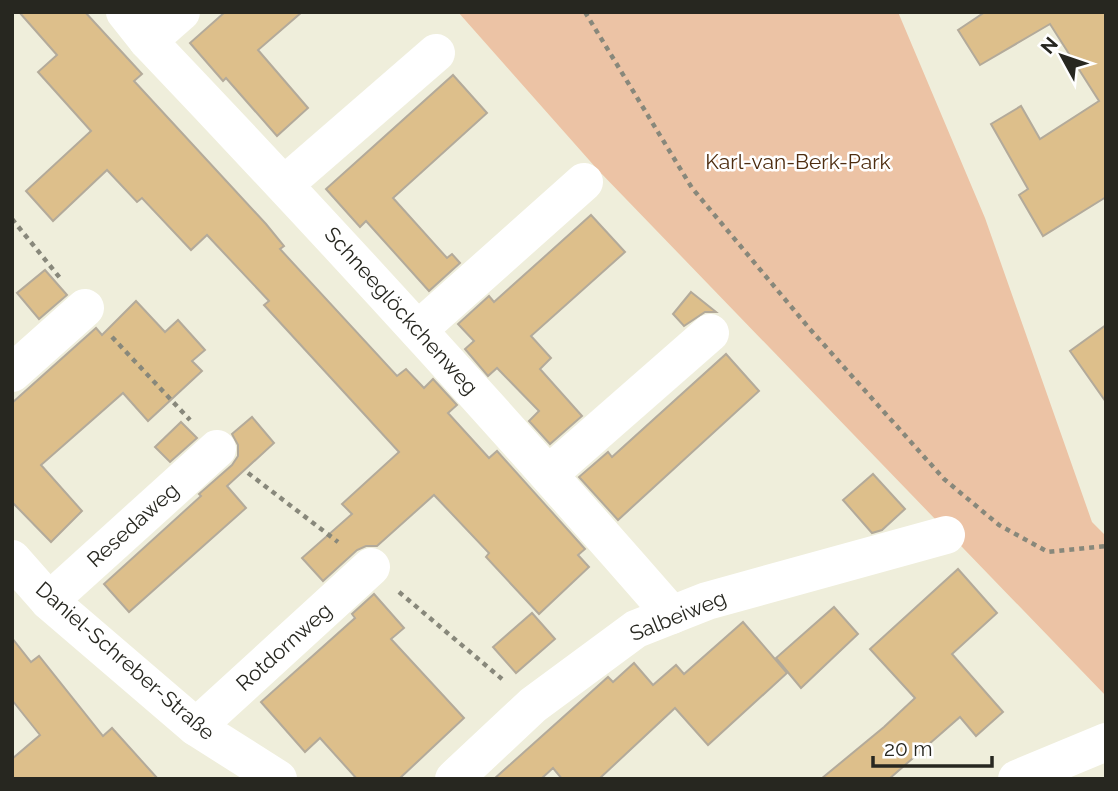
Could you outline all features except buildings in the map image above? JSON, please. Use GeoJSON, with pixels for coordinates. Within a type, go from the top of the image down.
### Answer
{"type":"FeatureCollection","features":[{"type":"Feature","properties":{"kind":"street"},"geometry":{"type":"LineString","coordinates":[[137,26],[181,12]]}},
{"type":"Feature","properties":{"kind":"street","name":"Schneeglöckchenweg"},"geometry":{"type":"LineString","coordinates":[[137,26],[549,474],[672,615]]}},
{"type":"Feature","properties":{"kind":"street"},"geometry":{"type":"LineString","coordinates":[[285,184],[436,53]]}},
{"type":"Feature","properties":{"kind":"street"},"geometry":{"type":"LineString","coordinates":[[418,330],[584,182]]}},
{"type":"Feature","properties":{"kind":"street"},"geometry":{"type":"LineString","coordinates":[[12,373],[85,308]]}},
{"type":"Feature","properties":{"kind":"street"},"geometry":{"type":"LineString","coordinates":[[549,474],[710,333]]}},
{"type":"Feature","properties":{"kind":"street","name":"Resedaweg"},"geometry":{"type":"LineString","coordinates":[[50,601],[216,449]]}},
{"type":"Feature","properties":{"kind":"street","name":"Salbeiweg"},"geometry":{"type":"LineString","coordinates":[[454,779],[533,705],[636,629],[707,601],[946,535]]}},
{"type":"Feature","properties":{"kind":"street","name":"Daniel-Schreber-Straße"},"geometry":{"type":"LineString","coordinates":[[12,559],[50,601],[196,727],[278,779]]}},
{"type":"Feature","properties":{"kind":"street","name":"Rotdornweg"},"geometry":{"type":"LineString","coordinates":[[196,727],[371,567]]}},
{"type":"Feature","properties":{"kind":"street"},"geometry":{"type":"LineString","coordinates":[[1017,779],[1106,742]]}},
{"type":"Feature","properties":{"kind":"path"},"geometry":{"type":"LineString","coordinates":[[585,12],[692,188],[809,328],[944,479],[999,525],[1048,552],[1106,545]]}},
{"type":"Feature","properties":{"kind":"path"},"geometry":{"type":"LineString","coordinates":[[12,219],[85,308],[216,449],[371,567],[533,705]]}},
{"type":"Feature","properties":{"kind":"green space","name":"Karl-van-Berk-Park"},"geometry":{"type":"Polygon","coordinates":[[[458,12],[898,12],[985,218],[1092,522],[1106,536],[1106,696],[597,169],[458,12]]]}}]}
